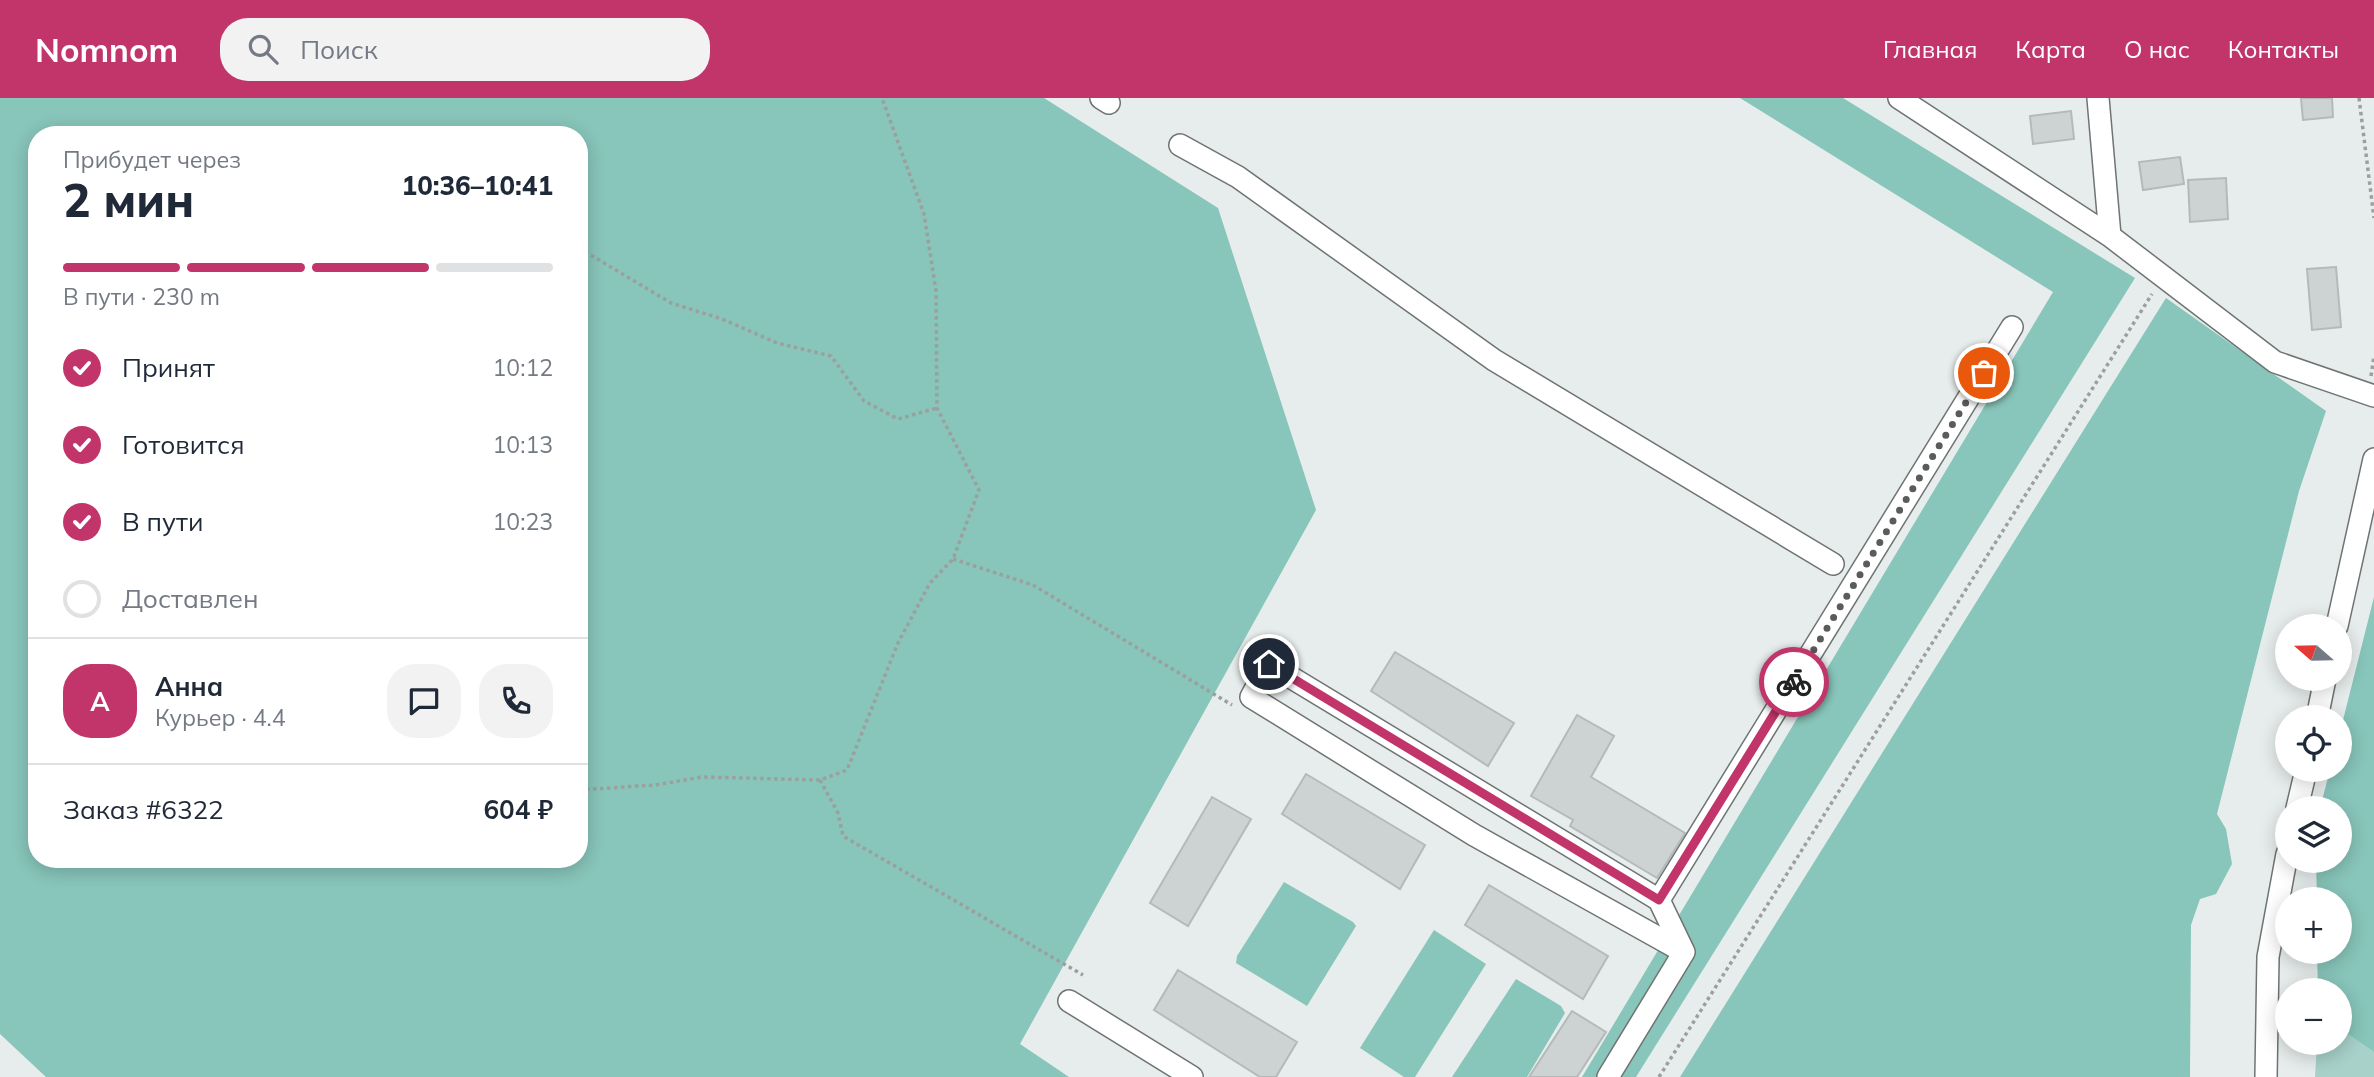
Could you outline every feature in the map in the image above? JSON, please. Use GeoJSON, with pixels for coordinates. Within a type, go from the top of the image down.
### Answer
{"type":"FeatureCollection","features":[{"type":"Feature","properties":{"kind":"street"},"geometry":{"type":"LineString","coordinates":[[1899,98],[2109,236],[2275,362],[2374,396]]}},
{"type":"Feature","properties":{"kind":"street"},"geometry":{"type":"LineString","coordinates":[[2098,98],[2109,236]]}},
{"type":"Feature","properties":{"kind":"street"},"geometry":{"type":"LineString","coordinates":[[1180,145],[1238,177],[1494,360],[1833,564]]}},
{"type":"Feature","properties":{"kind":"street"},"geometry":{"type":"LineString","coordinates":[[1659,900],[2012,327]]}},
{"type":"Feature","properties":{"kind":"street"},"geometry":{"type":"LineString","coordinates":[[2340,614],[2374,459]]}},
{"type":"Feature","properties":{"kind":"street"},"geometry":{"type":"LineString","coordinates":[[1269,664],[1659,900],[1685,952],[1474,835],[1251,697],[1269,664]]}},
{"type":"Feature","properties":{"kind":"street"},"geometry":{"type":"LineString","coordinates":[[2266,1077],[2268,957],[2283,873]]}},
{"type":"Feature","properties":{"kind":"street"},"geometry":{"type":"LineString","coordinates":[[1608,1077],[1685,952]]}},
{"type":"Feature","properties":{"kind":"street"},"geometry":{"type":"LineString","coordinates":[[1069,1001],[1192,1077]]}},
{"type":"Feature","properties":{"kind":"path"},"geometry":{"type":"LineString","coordinates":[[588,789],[655,785],[702,777],[820,780],[847,770],[898,643],[930,583],[953,559],[979,490],[937,408],[936,291],[924,214],[882,98]]}},
{"type":"Feature","properties":{"kind":"path"},"geometry":{"type":"LineString","coordinates":[[2359,98],[2374,218]]}},
{"type":"Feature","properties":{"kind":"path"},"geometry":{"type":"LineString","coordinates":[[588,253],[670,303],[722,319],[777,343],[831,356],[864,401],[898,419],[937,408]]}},
{"type":"Feature","properties":{"kind":"path"},"geometry":{"type":"LineString","coordinates":[[1659,1077],[2163,277]]}},
{"type":"Feature","properties":{"kind":"path"},"geometry":{"type":"LineString","coordinates":[[953,559],[1033,585],[1242,711]]}},
{"type":"Feature","properties":{"kind":"path"},"geometry":{"type":"LineString","coordinates":[[820,780],[838,813],[843,836],[1083,975]]}},
{"type":"Feature","properties":{"kind":"green space"},"geometry":{"type":"Polygon","coordinates":[[[0,98],[1044,98],[1218,208],[1316,510],[1020,1044],[1069,1077],[46,1077],[0,1034],[0,98]]]}},
{"type":"Feature","properties":{"kind":"green space"},"geometry":{"type":"Polygon","coordinates":[[[1740,98],[1843,98],[2135,278],[1636,1077],[1582,1077],[2053,292],[1740,98]]]}},
{"type":"Feature","properties":{"kind":"green space"},"geometry":{"type":"Polygon","coordinates":[[[2166,298],[2326,411],[2299,491],[2217,814],[2226,829],[2232,864],[2216,894],[2200,899],[2191,925],[2190,1077],[1680,1077],[2166,298]]]}},
{"type":"Feature","properties":{"kind":"green space"},"geometry":{"type":"Polygon","coordinates":[[[2374,597],[2374,1052],[2352,1037],[2352,978],[2318,978],[2317,964],[2352,964],[2352,887],[2317,887],[2316,873],[2352,873],[2352,796],[2323,796],[2327,782],[2352,782],[2352,705],[2347,705],[2374,597]]]}},
{"type":"Feature","properties":{"kind":"green space"},"geometry":{"type":"Polygon","coordinates":[[[1284,882],[1356,926],[1307,1006],[1236,963],[1237,956],[1284,882]]]}},
{"type":"Feature","properties":{"kind":"green space"},"geometry":{"type":"Polygon","coordinates":[[[1434,930],[1486,964],[1415,1077],[1404,1077],[1360,1048],[1434,930]]]}},
{"type":"Feature","properties":{"kind":"green space"},"geometry":{"type":"Polygon","coordinates":[[[1516,979],[1561,1006],[1565,1013],[1527,1077],[1452,1077],[1516,979]]]}},
{"type":"Feature","properties":{"kind":"green space"},"geometry":{"type":"Polygon","coordinates":[[[2352,1037],[2374,1052],[2374,1077],[2315,1077],[2316,1055],[2352,1055],[2352,1037]]]}},
{"type":"Feature","properties":{"kind":"building"},"geometry":{"type":"Polygon","coordinates":[[[2301,98],[2332,98],[2333,117],[2303,120],[2301,98]]]}},
{"type":"Feature","properties":{"kind":"building"},"geometry":{"type":"Polygon","coordinates":[[[2071,111],[2074,139],[2033,144],[2030,116],[2071,111]]]}},
{"type":"Feature","properties":{"kind":"building"},"geometry":{"type":"Polygon","coordinates":[[[2180,157],[2184,184],[2143,190],[2139,162],[2180,157]]]}},
{"type":"Feature","properties":{"kind":"building"},"geometry":{"type":"Polygon","coordinates":[[[2226,178],[2228,219],[2190,222],[2188,180],[2226,178]]]}},
{"type":"Feature","properties":{"kind":"building"},"geometry":{"type":"Polygon","coordinates":[[[2336,267],[2341,327],[2312,330],[2307,269],[2336,267]]]}},
{"type":"Feature","properties":{"kind":"building"},"geometry":{"type":"Polygon","coordinates":[[[1395,652],[1514,723],[1488,766],[1371,691],[1395,652]]]}},
{"type":"Feature","properties":{"kind":"building"},"geometry":{"type":"Polygon","coordinates":[[[1577,715],[1614,736],[1591,777],[1685,833],[1657,878],[1570,826],[1573,820],[1531,796],[1577,715]]]}},
{"type":"Feature","properties":{"kind":"building"},"geometry":{"type":"Polygon","coordinates":[[[1306,774],[1425,845],[1400,889],[1282,814],[1306,774]]]}},
{"type":"Feature","properties":{"kind":"building"},"geometry":{"type":"Polygon","coordinates":[[[1212,797],[1251,819],[1188,926],[1150,903],[1212,797]]]}},
{"type":"Feature","properties":{"kind":"building"},"geometry":{"type":"Polygon","coordinates":[[[1489,885],[1608,956],[1583,999],[1465,925],[1489,885]]]}},
{"type":"Feature","properties":{"kind":"building"},"geometry":{"type":"Polygon","coordinates":[[[1178,970],[1297,1042],[1276,1077],[1260,1077],[1154,1010],[1178,970]]]}},
{"type":"Feature","properties":{"kind":"building"},"geometry":{"type":"Polygon","coordinates":[[[1572,1011],[1606,1032],[1577,1077],[1529,1077],[1572,1011]]]}},
{"type":"Feature","properties":{"kind":"way so far"},"geometry":{"type":"LineString","coordinates":[[1794,682],[1984,373]]}},
{"type":"Feature","properties":{"kind":"route"},"geometry":{"type":"LineString","coordinates":[[1269,664],[1659,900],[1794,682]]}}]}
